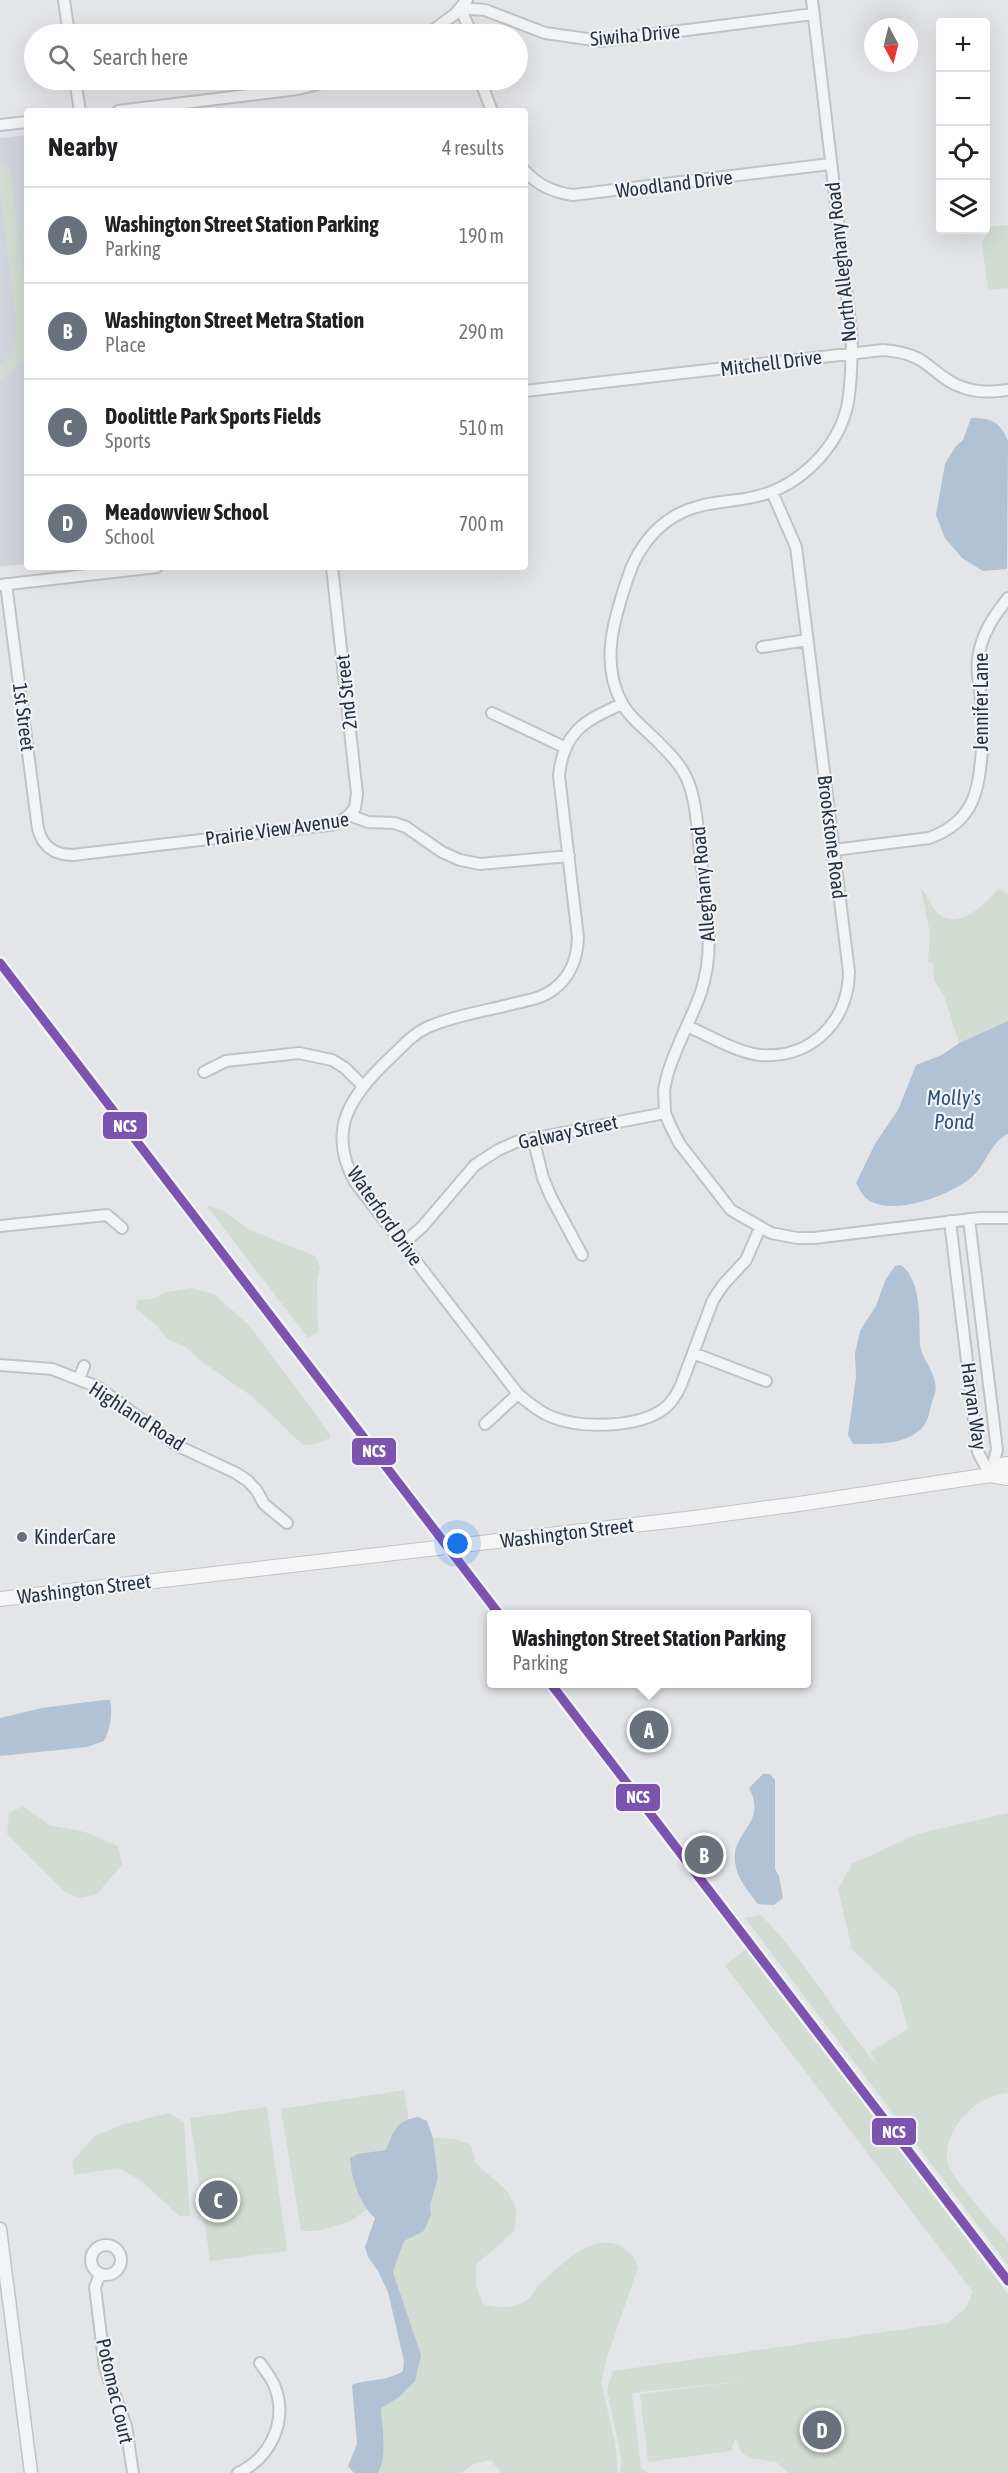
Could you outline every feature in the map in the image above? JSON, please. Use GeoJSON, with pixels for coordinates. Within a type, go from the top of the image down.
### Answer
{"type":"FeatureCollection","features":[{"type":"Feature","properties":{"kind":"main road","name":"Washington Street"},"geometry":{"type":"LineString","coordinates":[[990,1475],[1002,1465],[1008,1464]]}},
{"type":"Feature","properties":{"kind":"main road","name":"Washington Street"},"geometry":{"type":"LineString","coordinates":[[0,1599],[671,1521],[990,1475],[1008,1478]]}},
{"type":"Feature","properties":{"kind":"street"},"geometry":{"type":"LineString","coordinates":[[64,0],[68,24]]}},
{"type":"Feature","properties":{"kind":"street","name":"North Alleghany Road"},"geometry":{"type":"LineString","coordinates":[[772,492],[801,475],[824,453],[835,437],[846,409],[851,354],[849,309],[812,0]]}},
{"type":"Feature","properties":{"kind":"street"},"geometry":{"type":"LineString","coordinates":[[440,24],[464,4],[469,24]]}},
{"type":"Feature","properties":{"kind":"street","name":"Siwiha Drive"},"geometry":{"type":"LineString","coordinates":[[464,4],[522,24]]}},
{"type":"Feature","properties":{"kind":"street","name":"Siwiha Drive"},"geometry":{"type":"LineString","coordinates":[[528,26],[545,33],[601,41],[813,14]]}},
{"type":"Feature","properties":{"kind":"street"},"geometry":{"type":"LineString","coordinates":[[77,90],[80,108]]}},
{"type":"Feature","properties":{"kind":"street"},"geometry":{"type":"LineString","coordinates":[[171,108],[207,106],[293,90]]}},
{"type":"Feature","properties":{"kind":"street"},"geometry":{"type":"LineString","coordinates":[[484,90],[491,108]]}},
{"type":"Feature","properties":{"kind":"street"},"geometry":{"type":"LineString","coordinates":[[0,125],[24,122]]}},
{"type":"Feature","properties":{"kind":"street","name":"Woodland Drive"},"geometry":{"type":"LineString","coordinates":[[528,174],[534,181],[552,191],[580,195],[830,164]]}},
{"type":"Feature","properties":{"kind":"street","name":"Mitchell Drive"},"geometry":{"type":"LineString","coordinates":[[528,391],[884,350],[897,351],[918,359],[960,387],[988,392],[1008,390]]}},
{"type":"Feature","properties":{"kind":"street","name":"Brookstone Road"},"geometry":{"type":"LineString","coordinates":[[687,1026],[759,1055],[796,1052],[825,1033],[843,1007],[849,989],[849,972],[796,547],[772,492]]}},
{"type":"Feature","properties":{"kind":"street","name":"Alleghany Road"},"geometry":{"type":"LineString","coordinates":[[772,492],[686,510],[653,532],[641,548],[627,579],[610,646],[610,664],[615,689],[622,704],[678,762],[687,776],[694,803],[709,930],[709,950],[701,992],[667,1076],[664,1090],[666,1113],[680,1143],[731,1210],[771,1233],[797,1238],[814,1238],[959,1220],[1008,1218]]}},
{"type":"Feature","properties":{"kind":"street"},"geometry":{"type":"LineString","coordinates":[[3,584],[130,570]]}},
{"type":"Feature","properties":{"kind":"street","name":"2nd Street"},"geometry":{"type":"LineString","coordinates":[[332,570],[357,794],[355,808],[349,815]]}},
{"type":"Feature","properties":{"kind":"street","name":"1st Street"},"geometry":{"type":"LineString","coordinates":[[3,584],[38,829],[41,839],[48,848]]}},
{"type":"Feature","properties":{"kind":"street","name":"Jennifer Lane"},"geometry":{"type":"LineString","coordinates":[[834,850],[929,838],[941,834],[963,817],[976,792],[981,763],[983,714],[977,663],[980,646],[986,628],[1008,598]]}},
{"type":"Feature","properties":{"kind":"street"},"geometry":{"type":"LineString","coordinates":[[762,647],[807,640]]}},
{"type":"Feature","properties":{"kind":"street"},"geometry":{"type":"LineString","coordinates":[[492,712],[564,747],[581,726],[622,704]]}},
{"type":"Feature","properties":{"kind":"street","name":"Waterford Drive"},"geometry":{"type":"LineString","coordinates":[[564,747],[559,776],[578,938],[575,961],[570,971],[562,982],[541,997],[426,1028],[415,1035],[363,1086],[353,1099],[342,1133],[344,1158],[355,1182],[518,1394],[551,1417],[571,1423],[591,1425],[647,1418],[664,1408],[674,1398],[713,1300],[723,1285],[746,1260],[760,1228]]}},
{"type":"Feature","properties":{"kind":"street","name":"Prairie View Avenue"},"geometry":{"type":"LineString","coordinates":[[48,848],[55,852],[73,855],[337,824],[349,815],[368,822],[394,823],[406,827],[442,852],[460,860],[480,864],[568,856]]}},
{"type":"Feature","properties":{"kind":"street"},"geometry":{"type":"LineString","coordinates":[[204,1072],[226,1062],[299,1053],[332,1060],[345,1068],[363,1086]]}},
{"type":"Feature","properties":{"kind":"street","name":"Galway Street"},"geometry":{"type":"LineString","coordinates":[[403,1244],[423,1226],[475,1165],[507,1146],[533,1138],[666,1113]]}},
{"type":"Feature","properties":{"kind":"street"},"geometry":{"type":"LineString","coordinates":[[533,1138],[543,1178],[582,1255]]}},
{"type":"Feature","properties":{"kind":"street"},"geometry":{"type":"LineString","coordinates":[[0,1226],[106,1215],[122,1228]]}},
{"type":"Feature","properties":{"kind":"street","name":"Haryan Way"},"geometry":{"type":"LineString","coordinates":[[959,1220],[997,1450],[990,1475]]}},
{"type":"Feature","properties":{"kind":"street","name":"Haryan Way"},"geometry":{"type":"LineString","coordinates":[[959,1220],[978,1452],[990,1475]]}},
{"type":"Feature","properties":{"kind":"street"},"geometry":{"type":"LineString","coordinates":[[693,1353],[766,1381]]}},
{"type":"Feature","properties":{"kind":"street","name":"Highland Road"},"geometry":{"type":"LineString","coordinates":[[0,1365],[52,1369],[79,1379],[117,1399],[176,1444],[236,1473],[257,1491],[264,1504],[287,1523]]}},
{"type":"Feature","properties":{"kind":"street"},"geometry":{"type":"LineString","coordinates":[[79,1379],[84,1366]]}},
{"type":"Feature","properties":{"kind":"street"},"geometry":{"type":"LineString","coordinates":[[485,1424],[518,1394]]}},
{"type":"Feature","properties":{"kind":"street"},"geometry":{"type":"LineString","coordinates":[[0,2229],[31,2473]]}},
{"type":"Feature","properties":{"kind":"street","name":"Potomac Court"},"geometry":{"type":"LineString","coordinates":[[100,2274],[95,2287],[105,2368],[126,2426],[133,2473]]}},
{"type":"Feature","properties":{"kind":"street"},"geometry":{"type":"LineString","coordinates":[[238,2473],[260,2459],[276,2431],[279,2412],[275,2387],[260,2363]]}},
{"type":"Feature","properties":{"kind":"shaded area"},"geometry":{"type":"Polygon","coordinates":[[[24,135],[24,564],[0,566],[0,138],[24,135]]]}},
{"type":"Feature","properties":{"kind":"shaded area"},"geometry":{"type":"Polygon","coordinates":[[[0,167],[10,167],[24,280],[24,359],[0,382],[0,366],[13,349],[17,327],[0,193],[0,167]]]}},
{"type":"Feature","properties":{"kind":"shaded area"},"geometry":{"type":"Polygon","coordinates":[[[1008,225],[1008,288],[988,290],[982,243],[986,234],[990,234],[990,227],[1008,225]]]}},
{"type":"Feature","properties":{"kind":"shaded area"},"geometry":{"type":"Polygon","coordinates":[[[921,889],[934,909],[942,916],[951,919],[960,919],[977,910],[998,889],[1008,894],[1008,1021],[959,1043],[944,996],[934,980],[933,964],[928,961],[930,933],[921,889]]]}},
{"type":"Feature","properties":{"kind":"shaded area"},"geometry":{"type":"Polygon","coordinates":[[[206,1205],[222,1210],[250,1230],[315,1256],[320,1267],[317,1283],[318,1332],[308,1338],[206,1205]]]}},
{"type":"Feature","properties":{"kind":"shaded area"},"geometry":{"type":"Polygon","coordinates":[[[191,1288],[214,1294],[250,1326],[330,1434],[330,1438],[315,1444],[303,1445],[253,1397],[202,1362],[184,1346],[167,1339],[156,1325],[136,1309],[137,1300],[152,1299],[167,1292],[191,1288]]]}},
{"type":"Feature","properties":{"kind":"shaded area"},"geometry":{"type":"Polygon","coordinates":[[[23,1806],[49,1825],[85,1832],[118,1846],[122,1865],[96,1895],[79,1898],[64,1891],[7,1834],[9,1813],[23,1806]]]}},
{"type":"Feature","properties":{"kind":"shaded area"},"geometry":{"type":"Polygon","coordinates":[[[1008,1813],[1008,2093],[982,2101],[966,2113],[957,2124],[948,2144],[947,2161],[956,2178],[974,2202],[1008,2242],[1008,2265],[745,1918],[761,1915],[777,1932],[879,2067],[870,2052],[908,2029],[898,1993],[852,1949],[838,1889],[852,1864],[917,1834],[1008,1813]]]}},
{"type":"Feature","properties":{"kind":"shaded area"},"geometry":{"type":"Polygon","coordinates":[[[747,1948],[1008,2294],[1008,2473],[789,2473],[776,2462],[750,2458],[742,2453],[735,2438],[731,2451],[648,2462],[640,2394],[744,2381],[632,2393],[641,2468],[648,2473],[620,2473],[622,2462],[607,2389],[613,2371],[947,2323],[965,2309],[973,2292],[725,1966],[747,1948]]]}},
{"type":"Feature","properties":{"kind":"shaded area"},"geometry":{"type":"Polygon","coordinates":[[[404,2090],[408,2113],[407,2146],[376,2203],[349,2222],[317,2231],[301,2231],[281,2109],[404,2090]]]}},
{"type":"Feature","properties":{"kind":"shaded area"},"geometry":{"type":"Polygon","coordinates":[[[267,2107],[287,2251],[210,2261],[190,2118],[267,2107]]]}},
{"type":"Feature","properties":{"kind":"shaded area"},"geometry":{"type":"Polygon","coordinates":[[[169,2113],[184,2122],[190,2216],[179,2216],[142,2181],[118,2168],[74,2175],[72,2162],[93,2137],[121,2125],[169,2113]]]}},
{"type":"Feature","properties":{"kind":"shaded area"},"geometry":{"type":"Polygon","coordinates":[[[433,2138],[455,2139],[471,2145],[476,2163],[507,2191],[516,2208],[515,2230],[476,2265],[476,2285],[483,2304],[505,2307],[522,2303],[559,2267],[590,2246],[612,2243],[622,2247],[634,2258],[638,2268],[607,2357],[601,2382],[615,2442],[618,2473],[501,2473],[491,2460],[474,2464],[461,2473],[378,2473],[384,2450],[381,2408],[398,2398],[421,2355],[393,2272],[404,2241],[424,2231],[431,2215],[430,2205],[438,2178],[433,2138]]]}},
{"type":"Feature","properties":{"kind":"water"},"geometry":{"type":"Polygon","coordinates":[[[971,418],[994,422],[1002,429],[1008,441],[1007,569],[983,571],[962,558],[945,538],[936,515],[945,464],[956,446],[963,440],[971,418]]]}},
{"type":"Feature","properties":{"kind":"water","name":"Molly's Pond"},"geometry":{"type":"Polygon","coordinates":[[[1008,1021],[1008,1134],[998,1141],[976,1173],[967,1181],[941,1195],[895,1206],[870,1201],[856,1183],[875,1144],[898,1110],[916,1065],[942,1055],[959,1043],[1008,1021]]]}},
{"type":"Feature","properties":{"kind":"water"},"geometry":{"type":"Polygon","coordinates":[[[901,1265],[908,1272],[916,1291],[920,1344],[922,1354],[934,1377],[935,1394],[923,1427],[913,1435],[888,1443],[853,1444],[848,1435],[856,1377],[855,1353],[860,1331],[876,1306],[885,1281],[895,1266],[901,1265]]]}},
{"type":"Feature","properties":{"kind":"water"},"geometry":{"type":"Polygon","coordinates":[[[110,1700],[111,1710],[104,1741],[87,1747],[0,1756],[0,1718],[42,1708],[110,1700]]]}},
{"type":"Feature","properties":{"kind":"water"},"geometry":{"type":"Polygon","coordinates":[[[763,1774],[770,1774],[775,1780],[775,1869],[779,1876],[783,1898],[774,1905],[758,1904],[741,1879],[735,1862],[738,1842],[752,1819],[754,1810],[754,1800],[749,1788],[763,1774]]]}},
{"type":"Feature","properties":{"kind":"water"},"geometry":{"type":"Polygon","coordinates":[[[418,2117],[427,2121],[433,2138],[438,2178],[430,2205],[431,2215],[424,2231],[404,2241],[393,2272],[421,2355],[415,2381],[398,2398],[381,2408],[384,2450],[378,2473],[354,2473],[348,2466],[357,2444],[352,2385],[397,2374],[403,2371],[404,2361],[388,2292],[368,2257],[365,2247],[375,2218],[357,2191],[350,2158],[358,2154],[386,2150],[400,2124],[418,2117]]]}},
{"type":"Feature","properties":{"kind":"transit line","name":"NCS"},"geometry":{"type":"LineString","coordinates":[[0,963],[496,1610]]}},
{"type":"Feature","properties":{"kind":"transit line","name":"NCS"},"geometry":{"type":"LineString","coordinates":[[554,1688],[1008,2281]]}},
{"type":"Feature","properties":{"kind":"place","name":"KinderCare"},"geometry":{"type":"Point","coordinates":[22,1537]}},
{"type":"Feature","properties":{"kind":"place","name":"Washington Street Station Parking"},"geometry":{"type":"Point","coordinates":[649,1730]}},
{"type":"Feature","properties":{"kind":"place","name":"Washington Street Metra Station"},"geometry":{"type":"Point","coordinates":[704,1855]}},
{"type":"Feature","properties":{"kind":"place","name":"Doolittle Park Sports Fields"},"geometry":{"type":"Point","coordinates":[218,2200]}},
{"type":"Feature","properties":{"kind":"place","name":"Meadowview School"},"geometry":{"type":"Point","coordinates":[822,2430]}}]}
